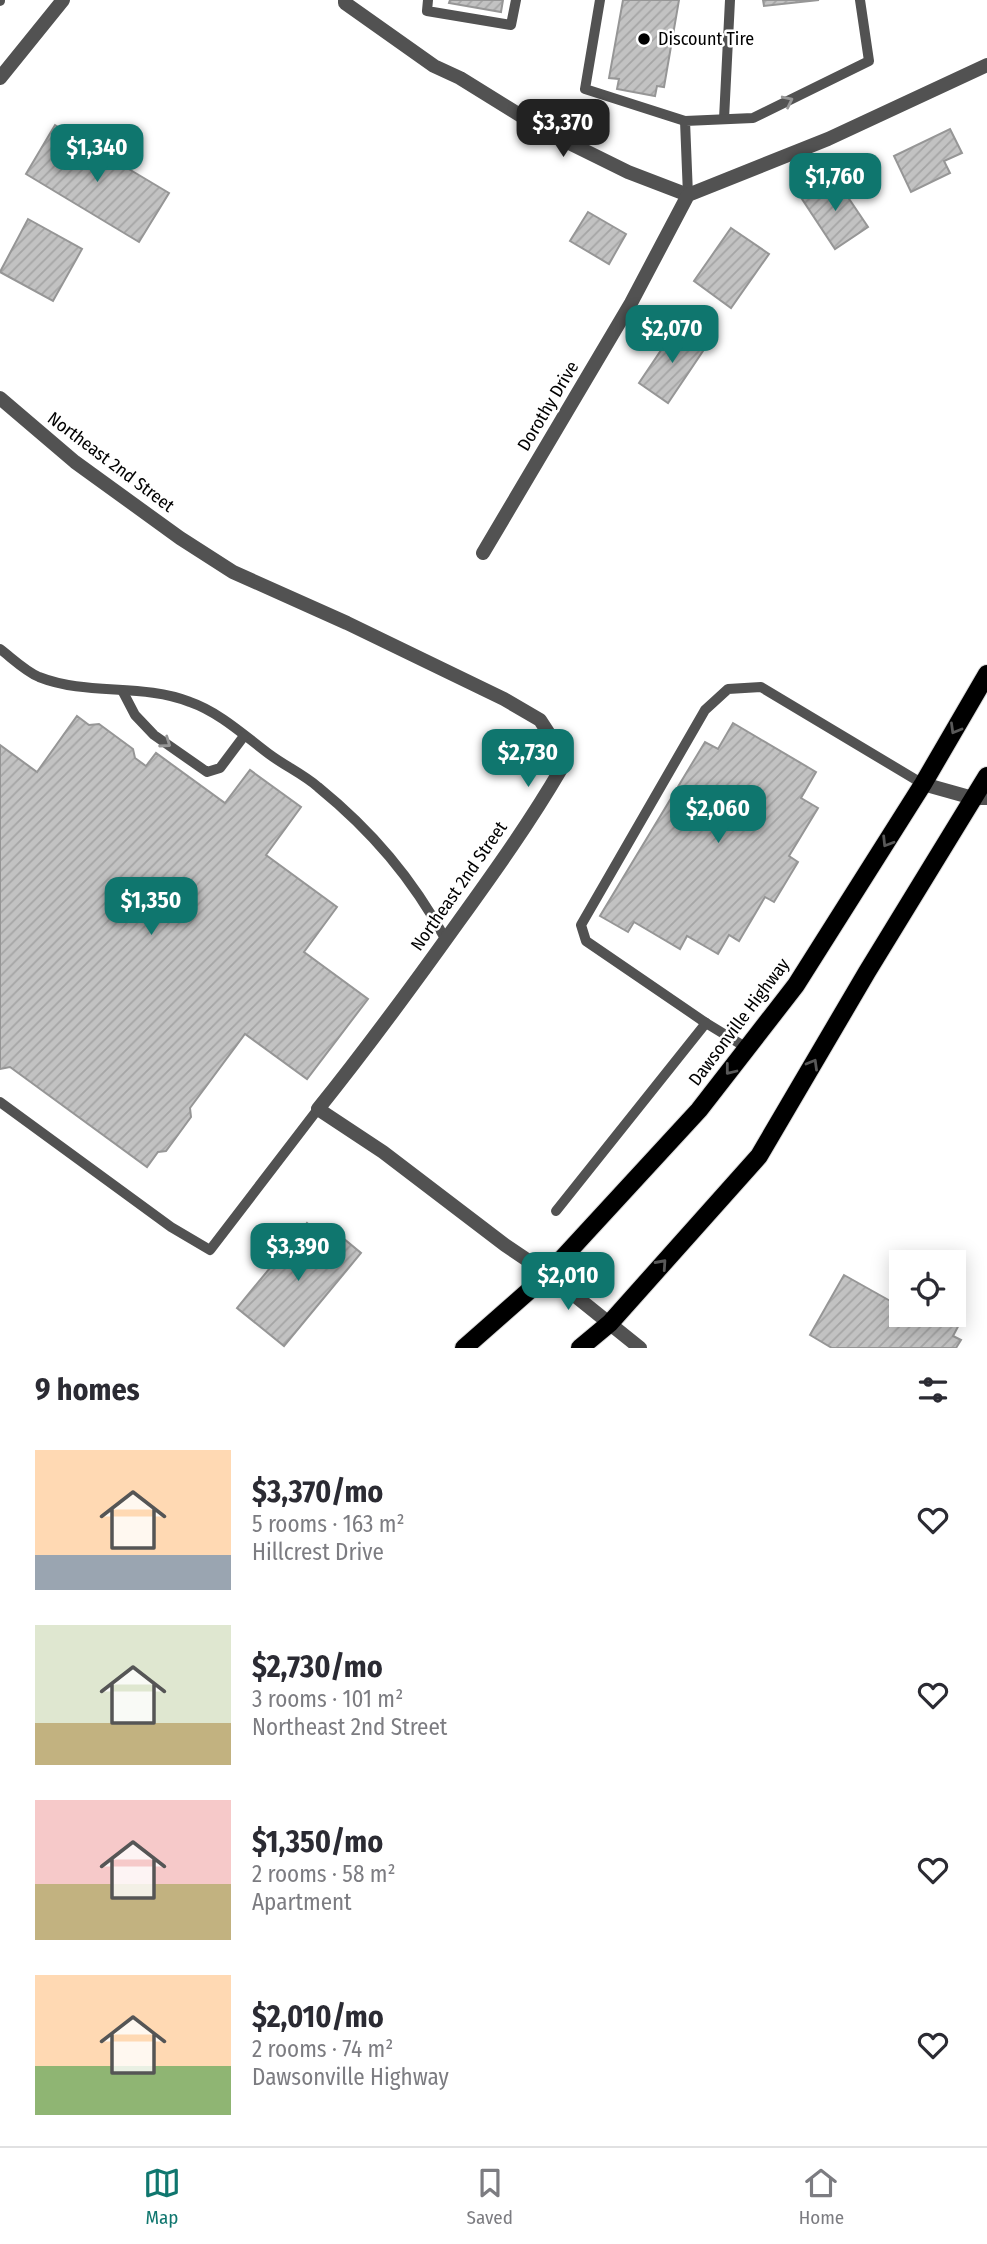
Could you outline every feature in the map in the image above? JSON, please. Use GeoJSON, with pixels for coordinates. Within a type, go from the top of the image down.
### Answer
{"type":"FeatureCollection","features":[{"type":"Feature","properties":{"kind":"main road","name":"Dawsonville Highway"},"geometry":{"type":"LineString","coordinates":[[464,1348],[548,1274],[698,1110],[796,985],[923,785],[987,674]]}},
{"type":"Feature","properties":{"kind":"main road"},"geometry":{"type":"LineString","coordinates":[[580,1348],[610,1322],[759,1156],[980,798],[987,776]]}},
{"type":"Feature","properties":{"kind":"street"},"geometry":{"type":"LineString","coordinates":[[0,78],[63,0]]}},
{"type":"Feature","properties":{"kind":"street"},"geometry":{"type":"LineString","coordinates":[[345,0],[345,3],[400,44],[549,133],[628,172],[688,195],[828,139],[987,65]]}},
{"type":"Feature","properties":{"kind":"street","name":"Dorothy Drive"},"geometry":{"type":"LineString","coordinates":[[483,553],[631,303],[688,195]]}},
{"type":"Feature","properties":{"kind":"street","name":"Northeast 2nd Street"},"geometry":{"type":"LineString","coordinates":[[0,398],[75,462],[233,572],[347,623],[504,699],[540,720],[555,743],[561,769],[497,868],[355,1063],[318,1109]]}},
{"type":"Feature","properties":{"kind":"street"},"geometry":{"type":"LineString","coordinates":[[923,785],[980,798]]}},
{"type":"Feature","properties":{"kind":"street"},"geometry":{"type":"LineString","coordinates":[[318,1109],[383,1152],[505,1245],[548,1274],[640,1348]]}},
{"type":"Feature","properties":{"kind":"lane"},"geometry":{"type":"LineString","coordinates":[[428,0],[427,11],[512,26],[516,0]]}},
{"type":"Feature","properties":{"kind":"lane"},"geometry":{"type":"LineString","coordinates":[[600,0],[584,89],[685,121],[753,118],[869,61],[860,0]]}},
{"type":"Feature","properties":{"kind":"lane"},"geometry":{"type":"LineString","coordinates":[[724,119],[730,0]]}},
{"type":"Feature","properties":{"kind":"lane"},"geometry":{"type":"LineString","coordinates":[[685,121],[688,195]]}},
{"type":"Feature","properties":{"kind":"lane"},"geometry":{"type":"LineString","coordinates":[[0,649],[36,676],[73,687],[150,693],[190,702],[225,721],[316,785],[368,832],[400,866],[446,940]]}},
{"type":"Feature","properties":{"kind":"lane"},"geometry":{"type":"LineString","coordinates":[[747,1048],[586,941],[581,925],[705,710],[728,689],[761,687],[923,785]]}},
{"type":"Feature","properties":{"kind":"lane"},"geometry":{"type":"LineString","coordinates":[[123,692],[135,715],[155,735],[207,772],[220,768],[244,736]]}},
{"type":"Feature","properties":{"kind":"lane"},"geometry":{"type":"LineString","coordinates":[[556,1211],[706,1023]]}},
{"type":"Feature","properties":{"kind":"lane"},"geometry":{"type":"LineString","coordinates":[[0,1102],[171,1227],[210,1250],[318,1109]]}},
{"type":"Feature","properties":{"kind":"building"},"geometry":{"type":"Polygon","coordinates":[[[450,0],[503,0],[501,12],[449,3],[450,0]]]}},
{"type":"Feature","properties":{"kind":"building","name":"Discount Tire"},"geometry":{"type":"Polygon","coordinates":[[[623,0],[679,0],[664,87],[657,86],[655,96],[617,89],[619,79],[609,78],[623,0]]]}},
{"type":"Feature","properties":{"kind":"building"},"geometry":{"type":"Polygon","coordinates":[[[763,0],[819,0],[764,6],[763,0]]]}},
{"type":"Feature","properties":{"kind":"building"},"geometry":{"type":"Polygon","coordinates":[[[55,125],[169,193],[139,242],[26,174],[55,125]]]}},
{"type":"Feature","properties":{"kind":"building"},"geometry":{"type":"Polygon","coordinates":[[[950,129],[962,153],[944,161],[950,173],[911,192],[894,156],[950,129]]]}},
{"type":"Feature","properties":{"kind":"building"},"geometry":{"type":"Polygon","coordinates":[[[835,178],[868,227],[835,249],[802,199],[835,178]]]}},
{"type":"Feature","properties":{"kind":"building"},"geometry":{"type":"Polygon","coordinates":[[[588,212],[626,234],[609,264],[570,241],[588,212]]]}},
{"type":"Feature","properties":{"kind":"building"},"geometry":{"type":"Polygon","coordinates":[[[28,219],[82,249],[53,301],[0,272],[28,219]]]}},
{"type":"Feature","properties":{"kind":"building"},"geometry":{"type":"Polygon","coordinates":[[[731,228],[769,254],[731,308],[694,281],[731,228]]]}},
{"type":"Feature","properties":{"kind":"building"},"geometry":{"type":"Polygon","coordinates":[[[676,328],[705,348],[668,403],[639,383],[676,328]]]}},
{"type":"Feature","properties":{"kind":"building"},"geometry":{"type":"Polygon","coordinates":[[[77,716],[89,725],[99,724],[133,749],[135,758],[146,766],[156,753],[225,803],[250,770],[301,807],[266,855],[337,907],[304,952],[368,999],[307,1079],[245,1034],[190,1108],[191,1117],[166,1151],[158,1152],[147,1167],[10,1067],[0,1069],[0,745],[37,772],[77,716]]]}},
{"type":"Feature","properties":{"kind":"building"},"geometry":{"type":"Polygon","coordinates":[[[733,723],[816,772],[801,798],[818,808],[789,856],[798,862],[774,902],[765,897],[739,941],[729,935],[718,954],[687,936],[680,949],[634,922],[628,932],[600,916],[705,742],[718,749],[733,723]]]}},
{"type":"Feature","properties":{"kind":"building"},"geometry":{"type":"Polygon","coordinates":[[[307,1223],[331,1242],[338,1234],[361,1253],[284,1346],[237,1308],[307,1223]]]}},
{"type":"Feature","properties":{"kind":"building"},"geometry":{"type":"Polygon","coordinates":[[[844,1275],[889,1300],[889,1327],[958,1327],[953,1336],[961,1340],[956,1348],[832,1348],[810,1335],[844,1275]]]}},
{"type":"Feature","properties":{"kind":"place","name":"Discount Tire"},"geometry":{"type":"Point","coordinates":[644,39]}}]}
